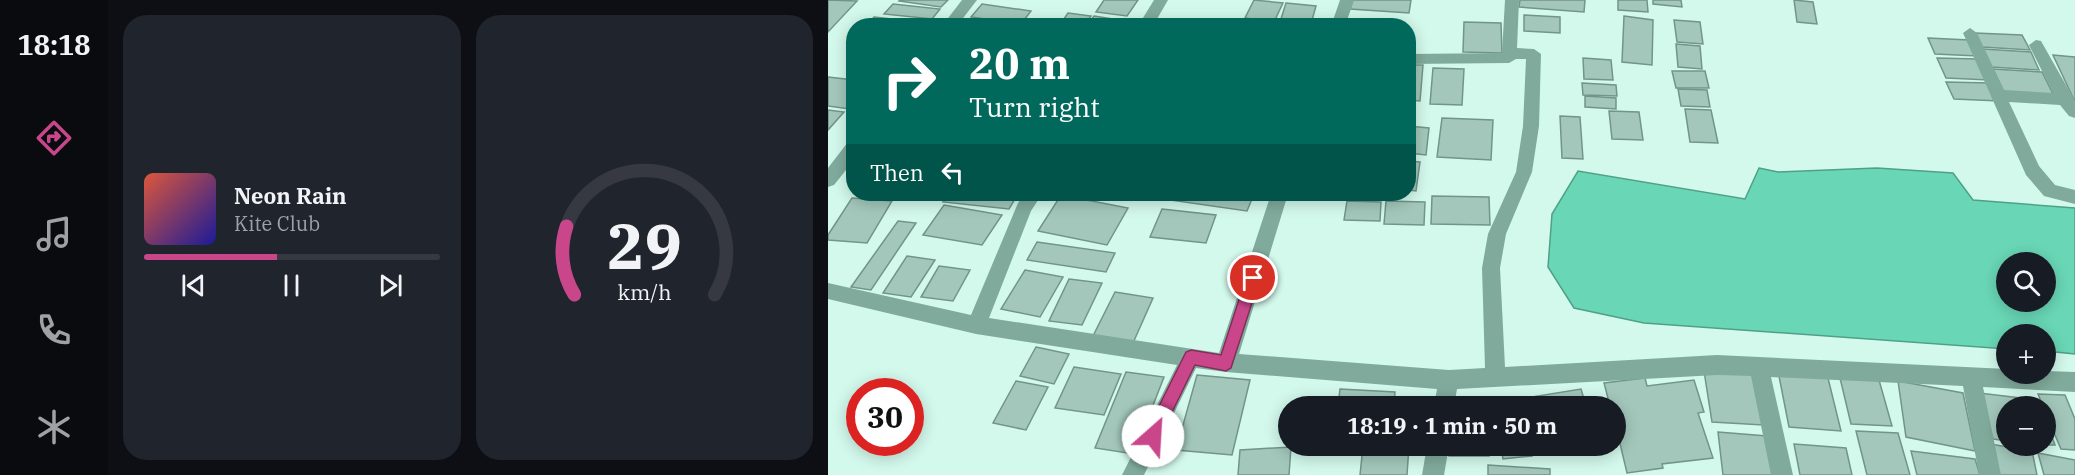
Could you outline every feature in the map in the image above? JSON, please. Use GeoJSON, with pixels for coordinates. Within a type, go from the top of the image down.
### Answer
{"type":"FeatureCollection","features":[{"type":"Feature","properties":{"kind":"street"},"geometry":{"type":"LineString","coordinates":[[955,18],[970,0]]}},
{"type":"Feature","properties":{"kind":"street"},"geometry":{"type":"LineString","coordinates":[[1150,18],[1161,0]]}},
{"type":"Feature","properties":{"kind":"street"},"geometry":{"type":"LineString","coordinates":[[1341,18],[1347,0]]}},
{"type":"Feature","properties":{"kind":"street"},"geometry":{"type":"LineString","coordinates":[[1416,59],[1509,58],[1512,0]]}},
{"type":"Feature","properties":{"kind":"street"},"geometry":{"type":"LineString","coordinates":[[1970,33],[2001,96],[2032,170],[2050,191],[2075,197]]}},
{"type":"Feature","properties":{"kind":"street"},"geometry":{"type":"LineString","coordinates":[[2036,45],[2064,99],[2075,112]]}},
{"type":"Feature","properties":{"kind":"street"},"geometry":{"type":"LineString","coordinates":[[1495,379],[1491,268],[1497,234],[1524,172],[1531,126],[1534,54],[1510,53]]}},
{"type":"Feature","properties":{"kind":"street"},"geometry":{"type":"LineString","coordinates":[[2001,96],[2064,99]]}},
{"type":"Feature","properties":{"kind":"street"},"geometry":{"type":"LineString","coordinates":[[828,180],[846,157]]}},
{"type":"Feature","properties":{"kind":"street"},"geometry":{"type":"LineString","coordinates":[[976,325],[1024,208],[1029,201]]}},
{"type":"Feature","properties":{"kind":"street"},"geometry":{"type":"LineString","coordinates":[[1226,363],[1278,201]]}},
{"type":"Feature","properties":{"kind":"street"},"geometry":{"type":"LineString","coordinates":[[828,291],[976,325],[1226,363],[1449,380],[1717,365],[2075,382]]}},
{"type":"Feature","properties":{"kind":"street"},"geometry":{"type":"LineString","coordinates":[[1134,475],[1191,357]]}},
{"type":"Feature","properties":{"kind":"street"},"geometry":{"type":"LineString","coordinates":[[1759,367],[1782,475]]}},
{"type":"Feature","properties":{"kind":"street"},"geometry":{"type":"LineString","coordinates":[[1971,377],[1990,475]]}},
{"type":"Feature","properties":{"kind":"street"},"geometry":{"type":"LineString","coordinates":[[1446,396],[1449,380]]}},
{"type":"Feature","properties":{"kind":"street"},"geometry":{"type":"LineString","coordinates":[[1433,475],[1436,456]]}},
{"type":"Feature","properties":{"kind":"shaded area"},"geometry":{"type":"Polygon","coordinates":[[[1759,168],[1778,172],[1877,168],[1953,173],[1973,200],[2075,208],[2075,354],[2056,352],[2056,324],[1996,324],[1996,348],[1644,323],[1574,308],[1548,267],[1552,214],[1578,171],[1745,199],[1759,168]]]}},
{"type":"Feature","properties":{"kind":"building"},"geometry":{"type":"Polygon","coordinates":[[[828,0],[857,1],[828,32],[828,0]]]}},
{"type":"Feature","properties":{"kind":"building"},"geometry":{"type":"Polygon","coordinates":[[[900,0],[948,0],[941,7],[899,1],[900,0]]]}},
{"type":"Feature","properties":{"kind":"building"},"geometry":{"type":"Polygon","coordinates":[[[1104,0],[1138,0],[1127,16],[1096,12],[1104,0]]]}},
{"type":"Feature","properties":{"kind":"building"},"geometry":{"type":"Polygon","coordinates":[[[1254,0],[1283,3],[1276,18],[1245,18],[1254,0]]]}},
{"type":"Feature","properties":{"kind":"building"},"geometry":{"type":"Polygon","coordinates":[[[1353,0],[1411,0],[1409,13],[1350,9],[1353,0]]]}},
{"type":"Feature","properties":{"kind":"building"},"geometry":{"type":"Polygon","coordinates":[[[1520,0],[1585,0],[1584,12],[1519,7],[1520,0]]]}},
{"type":"Feature","properties":{"kind":"building"},"geometry":{"type":"Polygon","coordinates":[[[1618,0],[1647,0],[1648,12],[1618,10],[1618,0]]]}},
{"type":"Feature","properties":{"kind":"building"},"geometry":{"type":"Polygon","coordinates":[[[1653,0],[1681,0],[1682,7],[1653,4],[1653,0]]]}},
{"type":"Feature","properties":{"kind":"building"},"geometry":{"type":"Polygon","coordinates":[[[1794,0],[1813,2],[1817,24],[1797,22],[1794,0]]]}},
{"type":"Feature","properties":{"kind":"building"},"geometry":{"type":"Polygon","coordinates":[[[1286,3],[1316,6],[1313,18],[1281,18],[1286,3]]]}},
{"type":"Feature","properties":{"kind":"building"},"geometry":{"type":"Polygon","coordinates":[[[893,4],[940,9],[933,18],[884,14],[893,4]]]}},
{"type":"Feature","properties":{"kind":"building"},"geometry":{"type":"Polygon","coordinates":[[[982,4],[1031,11],[1026,18],[971,17],[982,4]]]}},
{"type":"Feature","properties":{"kind":"building"},"geometry":{"type":"Polygon","coordinates":[[[1068,13],[1091,16],[1090,18],[1065,18],[1068,13]]]}},
{"type":"Feature","properties":{"kind":"building"},"geometry":{"type":"Polygon","coordinates":[[[1524,15],[1560,17],[1560,33],[1524,31],[1524,15]]]}},
{"type":"Feature","properties":{"kind":"building"},"geometry":{"type":"Polygon","coordinates":[[[1624,16],[1653,20],[1652,65],[1622,62],[1624,16]]]}},
{"type":"Feature","properties":{"kind":"building"},"geometry":{"type":"Polygon","coordinates":[[[1674,20],[1700,22],[1703,44],[1677,42],[1674,20]]]}},
{"type":"Feature","properties":{"kind":"building"},"geometry":{"type":"Polygon","coordinates":[[[1464,22],[1501,23],[1502,53],[1463,52],[1464,22]]]}},
{"type":"Feature","properties":{"kind":"building"},"geometry":{"type":"Polygon","coordinates":[[[1975,33],[2022,35],[2030,50],[1982,47],[1975,33]]]}},
{"type":"Feature","properties":{"kind":"building"},"geometry":{"type":"Polygon","coordinates":[[[1928,38],[1969,40],[1977,56],[1935,54],[1928,38]]]}},
{"type":"Feature","properties":{"kind":"building"},"geometry":{"type":"Polygon","coordinates":[[[1676,44],[1700,46],[1702,69],[1678,67],[1676,44]]]}},
{"type":"Feature","properties":{"kind":"building"},"geometry":{"type":"Polygon","coordinates":[[[1983,49],[2031,52],[2039,70],[1991,67],[1983,49]]]}},
{"type":"Feature","properties":{"kind":"building"},"geometry":{"type":"Polygon","coordinates":[[[2053,55],[2075,57],[2075,102],[2053,55]]]}},
{"type":"Feature","properties":{"kind":"building"},"geometry":{"type":"Polygon","coordinates":[[[1583,58],[1611,60],[1613,80],[1584,79],[1583,58]]]}},
{"type":"Feature","properties":{"kind":"building"},"geometry":{"type":"Polygon","coordinates":[[[1937,58],[1979,59],[1989,80],[1946,78],[1937,58]]]}},
{"type":"Feature","properties":{"kind":"building"},"geometry":{"type":"Polygon","coordinates":[[[1416,65],[1423,65],[1420,101],[1416,101],[1416,65]]]}},
{"type":"Feature","properties":{"kind":"building"},"geometry":{"type":"Polygon","coordinates":[[[1433,68],[1464,69],[1462,105],[1430,104],[1433,68]]]}},
{"type":"Feature","properties":{"kind":"building"},"geometry":{"type":"Polygon","coordinates":[[[1993,69],[2042,72],[2054,96],[2004,92],[1993,69]]]}},
{"type":"Feature","properties":{"kind":"building"},"geometry":{"type":"Polygon","coordinates":[[[1672,71],[1705,71],[1709,88],[1676,88],[1672,71]]]}},
{"type":"Feature","properties":{"kind":"building"},"geometry":{"type":"Polygon","coordinates":[[[828,77],[846,79],[846,108],[828,106],[828,77]]]}},
{"type":"Feature","properties":{"kind":"building"},"geometry":{"type":"Polygon","coordinates":[[[1946,82],[1990,83],[1999,101],[1954,99],[1946,82]]]}},
{"type":"Feature","properties":{"kind":"building"},"geometry":{"type":"Polygon","coordinates":[[[1582,83],[1616,85],[1617,96],[1583,95],[1582,83]]]}},
{"type":"Feature","properties":{"kind":"building"},"geometry":{"type":"Polygon","coordinates":[[[1678,89],[1707,90],[1710,107],[1681,106],[1678,89]]]}},
{"type":"Feature","properties":{"kind":"building"},"geometry":{"type":"Polygon","coordinates":[[[1585,96],[1616,98],[1616,109],[1585,107],[1585,96]]]}},
{"type":"Feature","properties":{"kind":"building"},"geometry":{"type":"Polygon","coordinates":[[[1685,109],[1711,110],[1718,143],[1690,142],[1685,109]]]}},
{"type":"Feature","properties":{"kind":"building"},"geometry":{"type":"Polygon","coordinates":[[[828,110],[844,112],[828,130],[828,110]]]}},
{"type":"Feature","properties":{"kind":"building"},"geometry":{"type":"Polygon","coordinates":[[[1609,111],[1639,112],[1643,140],[1612,139],[1609,111]]]}},
{"type":"Feature","properties":{"kind":"building"},"geometry":{"type":"Polygon","coordinates":[[[1560,116],[1580,117],[1583,159],[1562,158],[1560,116]]]}},
{"type":"Feature","properties":{"kind":"building"},"geometry":{"type":"Polygon","coordinates":[[[1442,118],[1493,120],[1491,160],[1437,157],[1442,118]]]}},
{"type":"Feature","properties":{"kind":"building"},"geometry":{"type":"Polygon","coordinates":[[[1416,127],[1429,128],[1426,155],[1416,154],[1416,127]]]}},
{"type":"Feature","properties":{"kind":"building"},"geometry":{"type":"Polygon","coordinates":[[[1416,162],[1420,162],[1416,191],[1416,162]]]}},
{"type":"Feature","properties":{"kind":"building"},"geometry":{"type":"Polygon","coordinates":[[[1432,196],[1489,197],[1490,225],[1431,224],[1432,196]]]}},
{"type":"Feature","properties":{"kind":"building"},"geometry":{"type":"Polygon","coordinates":[[[850,201],[892,201],[867,243],[828,240],[828,235],[850,201]]]}},
{"type":"Feature","properties":{"kind":"building"},"geometry":{"type":"Polygon","coordinates":[[[944,201],[1014,201],[1009,209],[944,201]]]}},
{"type":"Feature","properties":{"kind":"building"},"geometry":{"type":"Polygon","coordinates":[[[1057,201],[1092,201],[1128,208],[1107,245],[1038,231],[1057,201]]]}},
{"type":"Feature","properties":{"kind":"building"},"geometry":{"type":"Polygon","coordinates":[[[1177,201],[1251,201],[1247,211],[1177,201]]]}},
{"type":"Feature","properties":{"kind":"building"},"geometry":{"type":"Polygon","coordinates":[[[1347,201],[1381,202],[1380,221],[1344,220],[1347,201]]]}},
{"type":"Feature","properties":{"kind":"building"},"geometry":{"type":"Polygon","coordinates":[[[1386,201],[1425,202],[1424,225],[1384,224],[1386,201]]]}},
{"type":"Feature","properties":{"kind":"building"},"geometry":{"type":"Polygon","coordinates":[[[944,205],[1002,215],[982,245],[923,235],[944,205]]]}},
{"type":"Feature","properties":{"kind":"building"},"geometry":{"type":"Polygon","coordinates":[[[1162,209],[1216,215],[1206,243],[1150,237],[1162,209]]]}},
{"type":"Feature","properties":{"kind":"building"},"geometry":{"type":"Polygon","coordinates":[[[898,221],[916,223],[871,290],[851,287],[898,221]]]}},
{"type":"Feature","properties":{"kind":"building"},"geometry":{"type":"Polygon","coordinates":[[[1037,242],[1115,253],[1106,272],[1027,260],[1037,242]]]}},
{"type":"Feature","properties":{"kind":"building"},"geometry":{"type":"Polygon","coordinates":[[[907,256],[935,260],[911,297],[883,293],[907,256]]]}},
{"type":"Feature","properties":{"kind":"building"},"geometry":{"type":"Polygon","coordinates":[[[939,266],[970,270],[953,301],[921,297],[939,266]]]}},
{"type":"Feature","properties":{"kind":"building"},"geometry":{"type":"Polygon","coordinates":[[[1025,270],[1063,277],[1040,317],[1001,309],[1025,270]]]}},
{"type":"Feature","properties":{"kind":"building"},"geometry":{"type":"Polygon","coordinates":[[[1069,279],[1102,283],[1082,325],[1049,321],[1069,279]]]}},
{"type":"Feature","properties":{"kind":"building"},"geometry":{"type":"Polygon","coordinates":[[[1115,292],[1153,298],[1133,343],[1093,336],[1115,292]]]}},
{"type":"Feature","properties":{"kind":"building"},"geometry":{"type":"Polygon","coordinates":[[[1036,347],[1069,354],[1054,384],[1020,376],[1036,347]]]}},
{"type":"Feature","properties":{"kind":"building"},"geometry":{"type":"Polygon","coordinates":[[[1074,367],[1121,374],[1104,415],[1055,408],[1074,367]]]}},
{"type":"Feature","properties":{"kind":"building"},"geometry":{"type":"Polygon","coordinates":[[[1704,371],[1753,374],[1763,425],[1712,422],[1704,371]]]}},
{"type":"Feature","properties":{"kind":"building"},"geometry":{"type":"Polygon","coordinates":[[[1778,371],[1827,374],[1841,431],[1789,427],[1778,371]]]}},
{"type":"Feature","properties":{"kind":"building"},"geometry":{"type":"Polygon","coordinates":[[[1126,372],[1164,377],[1134,454],[1095,448],[1126,372]]]}},
{"type":"Feature","properties":{"kind":"building"},"geometry":{"type":"Polygon","coordinates":[[[1197,375],[1250,380],[1232,455],[1176,450],[1197,375]]]}},
{"type":"Feature","properties":{"kind":"building"},"geometry":{"type":"Polygon","coordinates":[[[1645,378],[1647,386],[1694,380],[1704,412],[1698,413],[1713,458],[1662,464],[1663,468],[1627,473],[1623,456],[1626,456],[1626,396],[1607,396],[1604,383],[1645,378]]]}},
{"type":"Feature","properties":{"kind":"building"},"geometry":{"type":"Polygon","coordinates":[[[1840,378],[1879,380],[1892,426],[1851,424],[1840,378]]]}},
{"type":"Feature","properties":{"kind":"building"},"geometry":{"type":"Polygon","coordinates":[[[1016,381],[1048,387],[1026,430],[993,423],[1016,381]]]}},
{"type":"Feature","properties":{"kind":"building"},"geometry":{"type":"Polygon","coordinates":[[[1898,381],[1963,393],[1975,451],[1906,437],[1898,381]]]}},
{"type":"Feature","properties":{"kind":"building"},"geometry":{"type":"Polygon","coordinates":[[[1340,389],[1395,392],[1395,396],[1339,396],[1340,389]]]}},
{"type":"Feature","properties":{"kind":"building"},"geometry":{"type":"Polygon","coordinates":[[[1581,389],[1583,396],[1537,396],[1581,389]]]}},
{"type":"Feature","properties":{"kind":"building"},"geometry":{"type":"Polygon","coordinates":[[[1979,393],[2004,396],[1996,396],[1996,439],[1993,439],[1979,393]]]}},
{"type":"Feature","properties":{"kind":"building"},"geometry":{"type":"Polygon","coordinates":[[[2038,394],[2065,395],[2075,419],[2075,450],[2061,449],[2056,437],[2056,396],[2039,396],[2038,394]]]}},
{"type":"Feature","properties":{"kind":"building"},"geometry":{"type":"Polygon","coordinates":[[[1856,431],[1898,433],[1910,475],[1867,475],[1856,431]]]}},
{"type":"Feature","properties":{"kind":"building"},"geometry":{"type":"Polygon","coordinates":[[[1718,432],[1767,436],[1774,475],[1723,475],[1718,432]]]}},
{"type":"Feature","properties":{"kind":"building"},"geometry":{"type":"Polygon","coordinates":[[[1794,444],[1846,448],[1852,475],[1800,475],[1794,444]]]}},
{"type":"Feature","properties":{"kind":"building"},"geometry":{"type":"Polygon","coordinates":[[[1990,444],[1996,445],[1996,456],[2033,456],[2037,475],[1997,475],[1990,444]]]}},
{"type":"Feature","properties":{"kind":"building"},"geometry":{"type":"Polygon","coordinates":[[[1278,448],[1278,456],[1290,456],[1289,475],[1238,475],[1240,450],[1278,448]]]}},
{"type":"Feature","properties":{"kind":"building"},"geometry":{"type":"Polygon","coordinates":[[[1911,451],[1975,459],[1980,475],[1917,475],[1911,451]]]}},
{"type":"Feature","properties":{"kind":"building"},"geometry":{"type":"Polygon","coordinates":[[[1362,456],[1408,456],[1407,475],[1360,475],[1362,456]]]}},
{"type":"Feature","properties":{"kind":"building"},"geometry":{"type":"Polygon","coordinates":[[[1503,456],[1532,456],[1503,459],[1503,456]]]}},
{"type":"Feature","properties":{"kind":"building"},"geometry":{"type":"Polygon","coordinates":[[[2039,456],[2075,460],[2075,475],[2044,475],[2039,456]]]}},
{"type":"Feature","properties":{"kind":"building"},"geometry":{"type":"Polygon","coordinates":[[[1488,465],[1550,469],[1550,475],[1488,475],[1488,465]]]}},
{"type":"Feature","properties":{"kind":"route"},"geometry":{"type":"LineString","coordinates":[[1153,436],[1191,357],[1226,363],[1253,278]]}}]}
